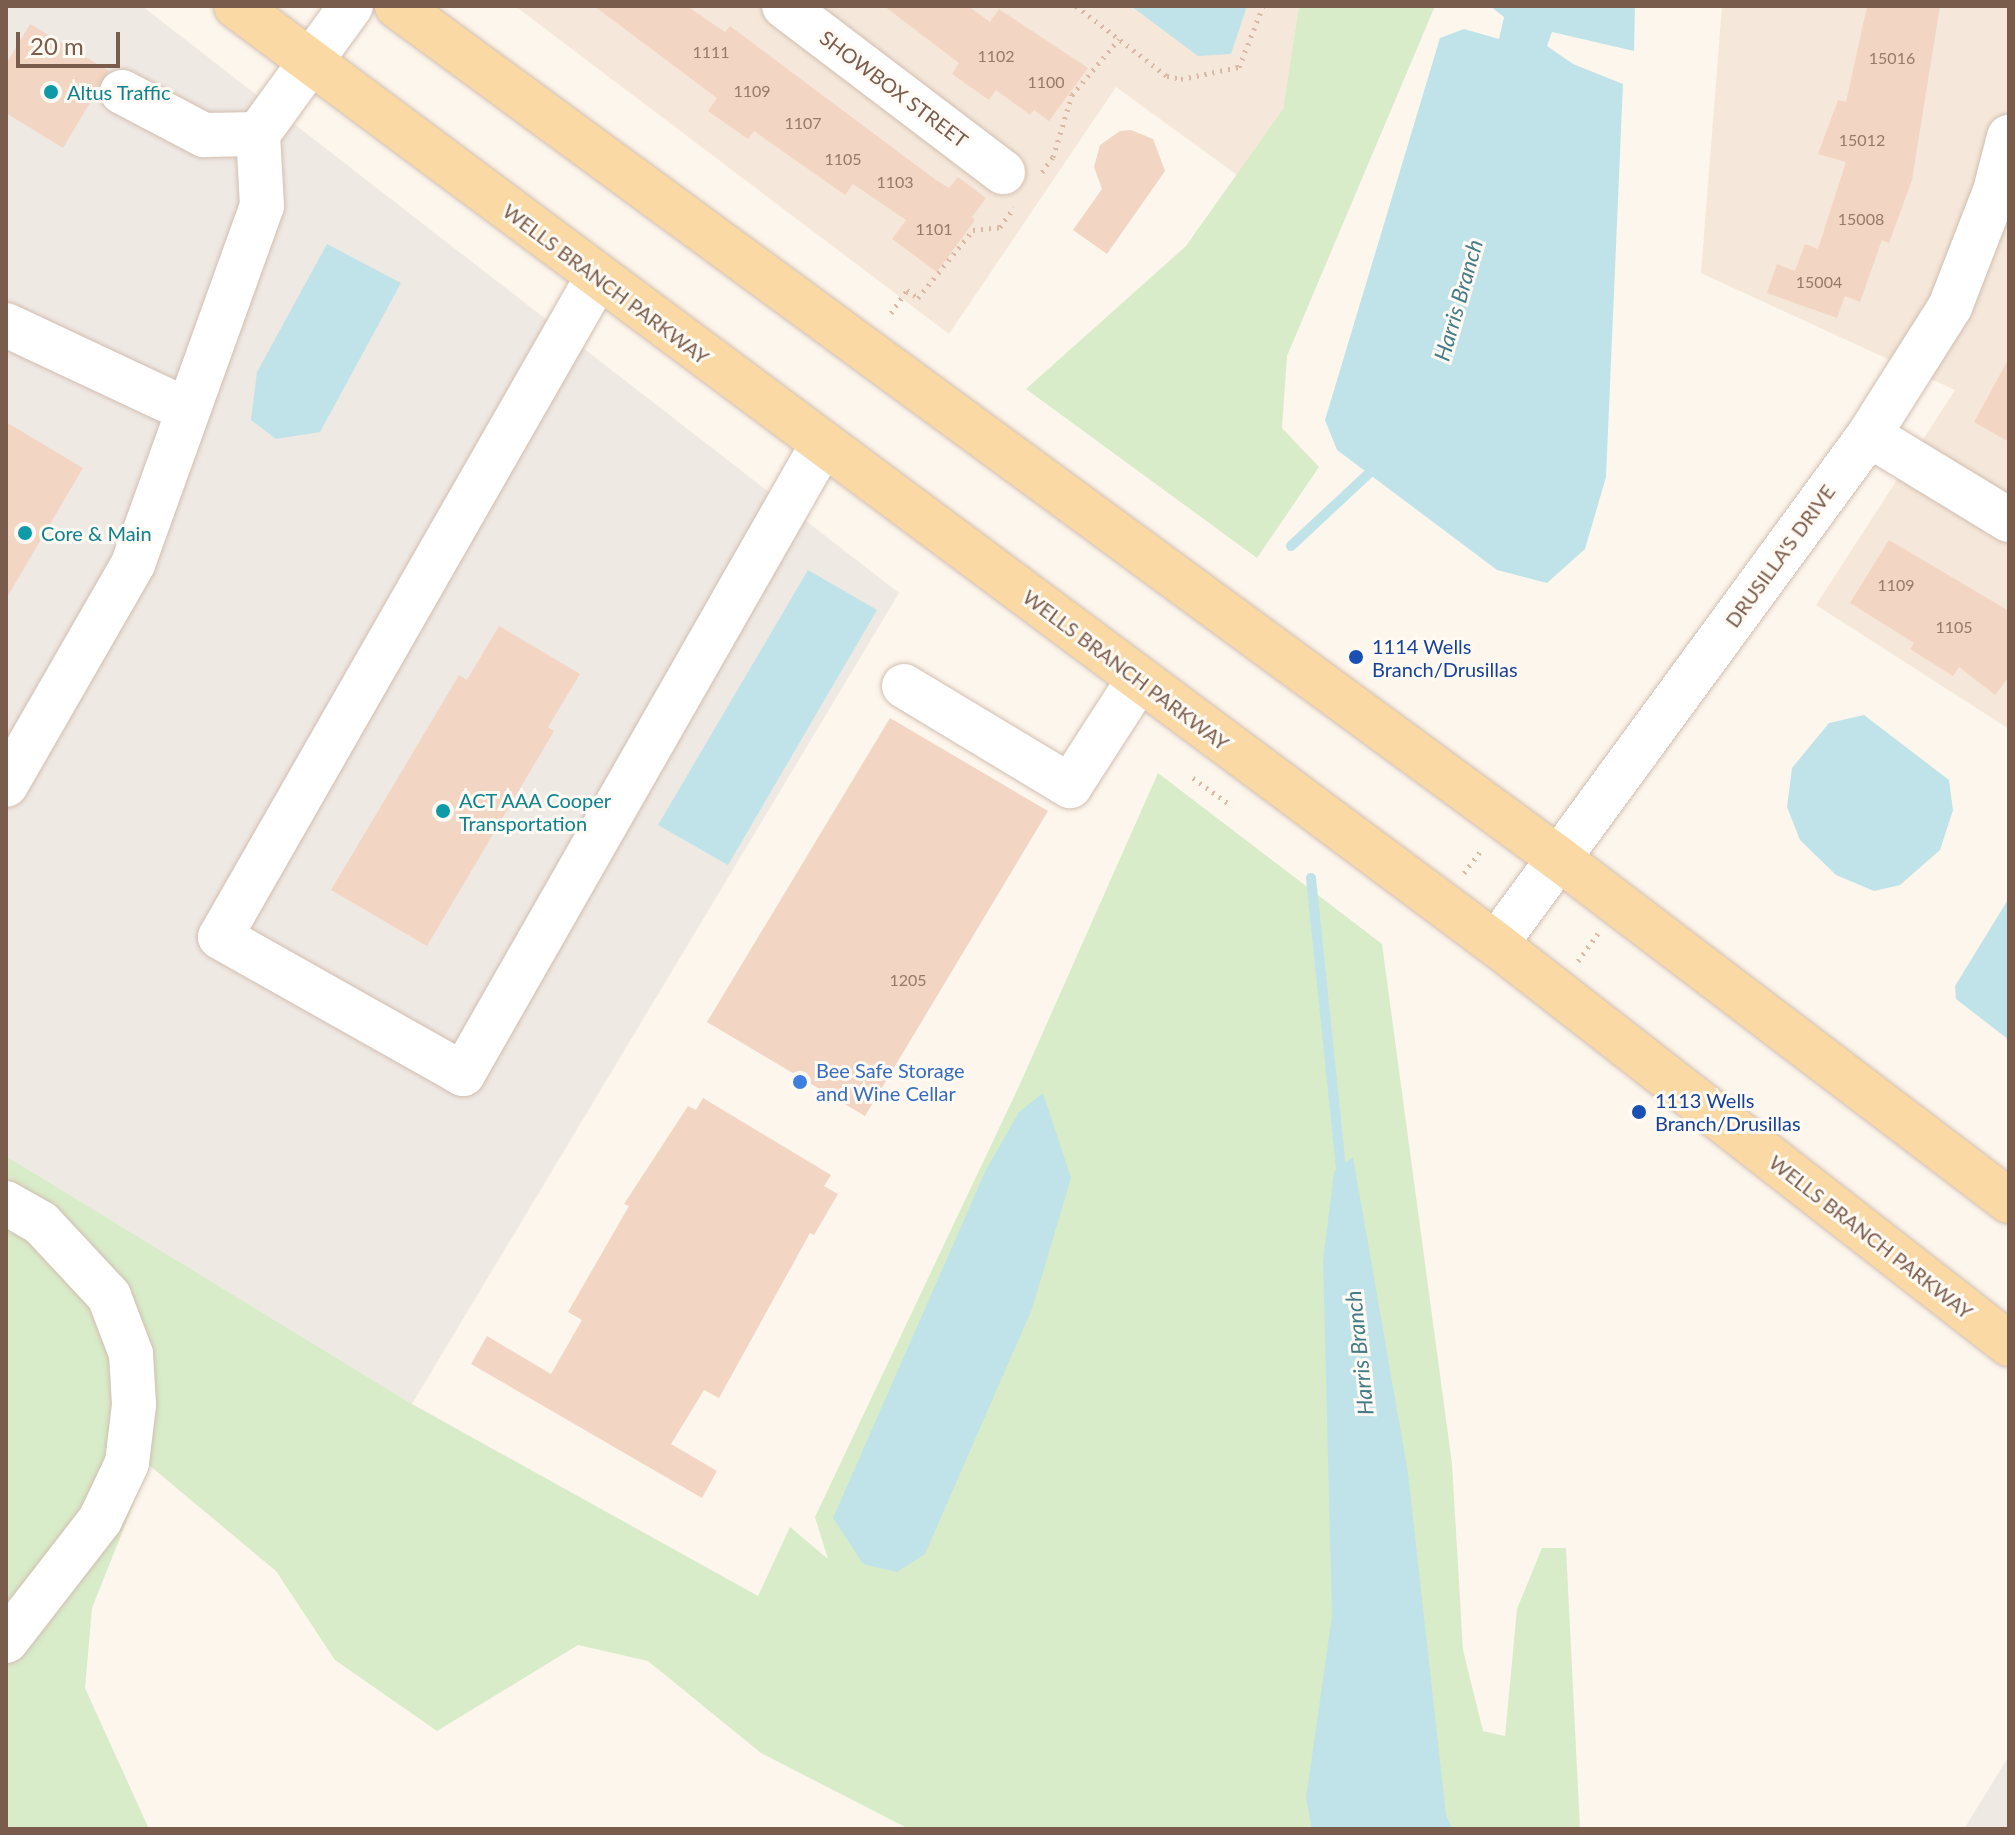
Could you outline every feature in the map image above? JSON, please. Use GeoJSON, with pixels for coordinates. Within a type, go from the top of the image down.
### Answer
{"type":"FeatureCollection","features":[{"type":"Feature","properties":{"kind":"main road","name":"WELLS BRANCH PARKWAY"},"geometry":{"type":"LineString","coordinates":[[236,6],[309,64],[1496,944],[2009,1344]]}},
{"type":"Feature","properties":{"kind":"main road"},"geometry":{"type":"LineString","coordinates":[[397,6],[1558,858],[2009,1201]]}},
{"type":"Feature","properties":{"kind":"street"},"geometry":{"type":"LineString","coordinates":[[6,785],[133,564],[185,409],[262,206],[258,134],[351,6]]}},
{"type":"Feature","properties":{"kind":"street","name":"SHOWBOX STREET"},"geometry":{"type":"LineString","coordinates":[[784,6],[1003,172]]}},
{"type":"Feature","properties":{"kind":"street"},"geometry":{"type":"LineString","coordinates":[[122,92],[204,135],[258,134]]}},
{"type":"Feature","properties":{"kind":"street","name":"DRUSILLA'S DRIVE"},"geometry":{"type":"LineString","coordinates":[[1496,944],[1869,435],[1950,307],[1995,191],[2009,137]]}},
{"type":"Feature","properties":{"kind":"street"},"geometry":{"type":"LineString","coordinates":[[597,278],[220,937],[463,1074],[822,445]]}},
{"type":"Feature","properties":{"kind":"street"},"geometry":{"type":"LineString","coordinates":[[6,325],[185,409]]}},
{"type":"Feature","properties":{"kind":"street"},"geometry":{"type":"LineString","coordinates":[[1869,435],[2009,520]]}},
{"type":"Feature","properties":{"kind":"street"},"geometry":{"type":"LineString","coordinates":[[904,686],[1070,786],[1139,679]]}},
{"type":"Feature","properties":{"kind":"street"},"geometry":{"type":"LineString","coordinates":[[6,1203],[41,1223],[109,1296],[131,1354],[134,1405],[127,1463],[100,1520],[6,1641]]}},
{"type":"Feature","properties":{"kind":"path"},"geometry":{"type":"LineString","coordinates":[[1076,6],[1167,76],[1181,79],[1239,67],[1263,6]]}},
{"type":"Feature","properties":{"kind":"path"},"geometry":{"type":"LineString","coordinates":[[1193,778],[1232,806]]}},
{"type":"Feature","properties":{"kind":"path"},"geometry":{"type":"LineString","coordinates":[[1463,873],[1487,841]]}},
{"type":"Feature","properties":{"kind":"path"},"geometry":{"type":"LineString","coordinates":[[1573,967],[1604,925]]}},
{"type":"Feature","properties":{"kind":"shaded area"},"geometry":{"type":"Polygon","coordinates":[[[6,6],[142,6],[899,593],[412,1404],[6,1156],[6,6]]]}},
{"type":"Feature","properties":{"kind":"shaded area"},"geometry":{"type":"Polygon","coordinates":[[[515,6],[1299,6],[1283,109],[1237,175],[1116,87],[949,334],[515,6]]]}},
{"type":"Feature","properties":{"kind":"shaded area"},"geometry":{"type":"Polygon","coordinates":[[[1722,6],[2009,6],[2009,729],[1816,605],[1955,390],[1701,273],[1722,6]]]}},
{"type":"Feature","properties":{"kind":"shaded area"},"geometry":{"type":"Polygon","coordinates":[[[2009,1756],[2009,1829],[1964,1829],[2009,1756]]]}},
{"type":"Feature","properties":{"kind":"green space"},"geometry":{"type":"Polygon","coordinates":[[[1299,6],[1435,6],[1287,356],[1282,428],[1319,467],[1257,558],[1026,389],[1186,246],[1283,109],[1299,6]]]}},
{"type":"Feature","properties":{"kind":"green space"},"geometry":{"type":"Polygon","coordinates":[[[1158,773],[1382,944],[1452,1464],[1463,1650],[1483,1731],[1505,1736],[1517,1609],[1542,1548],[1566,1548],[1580,1829],[909,1829],[761,1753],[648,1661],[578,1645],[437,1731],[335,1660],[276,1571],[149,1465],[92,1608],[85,1688],[149,1829],[6,1829],[6,1156],[412,1404],[758,1596],[790,1527],[828,1559],[815,1517],[1020,1084],[1158,773]]]}},
{"type":"Feature","properties":{"kind":"water"},"geometry":{"type":"Polygon","coordinates":[[[1131,6],[1247,6],[1231,54],[1198,56],[1131,6]]]}},
{"type":"Feature","properties":{"kind":"water"},"geometry":{"type":"Polygon","coordinates":[[[1490,6],[1635,6],[1634,51],[1552,32],[1547,46],[1573,64],[1623,84],[1606,477],[1585,549],[1547,583],[1497,570],[1337,450],[1325,420],[1440,38],[1464,29],[1499,39],[1504,17],[1490,6]]]}},
{"type":"Feature","properties":{"kind":"water"},"geometry":{"type":"Polygon","coordinates":[[[327,244],[401,283],[320,432],[276,439],[251,420],[257,372],[327,244]]]}},
{"type":"Feature","properties":{"kind":"water"},"geometry":{"type":"Polygon","coordinates":[[[808,570],[877,610],[728,865],[658,825],[808,570]]]}},
{"type":"Feature","properties":{"kind":"water"},"geometry":{"type":"Polygon","coordinates":[[[1864,715],[1949,780],[1953,810],[1940,850],[1900,885],[1874,891],[1836,875],[1800,840],[1787,807],[1792,768],[1829,723],[1864,715]]]}},
{"type":"Feature","properties":{"kind":"water"},"geometry":{"type":"Polygon","coordinates":[[[2009,898],[2009,1040],[1956,999],[1955,986],[2009,898]]]}},
{"type":"Feature","properties":{"kind":"water"},"geometry":{"type":"Polygon","coordinates":[[[1043,1093],[1071,1178],[1032,1309],[925,1554],[897,1572],[863,1564],[833,1518],[985,1172],[1019,1112],[1043,1093]]]}},
{"type":"Feature","properties":{"kind":"water"},"geometry":{"type":"Polygon","coordinates":[[[1353,1157],[1408,1473],[1446,1815],[1453,1829],[1312,1829],[1306,1798],[1332,1616],[1323,1261],[1334,1172],[1353,1157]]]}},
{"type":"Feature","properties":{"kind":"building"},"geometry":{"type":"Polygon","coordinates":[[[594,6],[687,6],[725,32],[730,26],[936,180],[949,188],[958,177],[986,198],[972,217],[975,220],[937,272],[892,239],[906,220],[853,184],[845,195],[754,131],[748,139],[708,111],[717,98],[594,6]]]}},
{"type":"Feature","properties":{"kind":"building"},"geometry":{"type":"Polygon","coordinates":[[[884,6],[968,6],[990,22],[999,9],[1088,68],[1049,121],[1034,110],[1030,115],[996,90],[989,100],[952,74],[959,63],[884,6]]]}},
{"type":"Feature","properties":{"kind":"building"},"geometry":{"type":"Polygon","coordinates":[[[1867,6],[1940,6],[1912,180],[1889,243],[1882,240],[1860,302],[1845,296],[1837,318],[1767,293],[1777,264],[1795,271],[1805,244],[1818,249],[1846,162],[1818,154],[1838,100],[1846,102],[1867,6]]]}},
{"type":"Feature","properties":{"kind":"building","name":"Altus Traffic"},"geometry":{"type":"Polygon","coordinates":[[[30,24],[109,71],[63,148],[6,113],[6,64],[30,24]]]}},
{"type":"Feature","properties":{"kind":"building"},"geometry":{"type":"Polygon","coordinates":[[[1131,130],[1153,139],[1165,171],[1107,254],[1073,230],[1102,189],[1094,167],[1100,145],[1120,131],[1131,130]]]}},
{"type":"Feature","properties":{"kind":"building"},"geometry":{"type":"Polygon","coordinates":[[[2009,358],[2009,442],[1974,422],[2009,358]]]}},
{"type":"Feature","properties":{"kind":"building","name":"Core & Main"},"geometry":{"type":"Polygon","coordinates":[[[6,422],[83,468],[6,599],[6,422]]]}},
{"type":"Feature","properties":{"kind":"building"},"geometry":{"type":"Polygon","coordinates":[[[1889,540],[2009,611],[2009,677],[1995,695],[1959,667],[1953,676],[1910,649],[1914,643],[1850,603],[1889,540]]]}},
{"type":"Feature","properties":{"kind":"building","name":"ACT AAA Cooper Transportation"},"geometry":{"type":"Polygon","coordinates":[[[499,626],[580,674],[548,727],[554,731],[427,946],[331,890],[459,675],[467,680],[499,626]]]}},
{"type":"Feature","properties":{"kind":"building"},"geometry":{"type":"Polygon","coordinates":[[[890,718],[1048,811],[865,1116],[707,1022],[890,718]]]}},
{"type":"Feature","properties":{"kind":"building"},"geometry":{"type":"Polygon","coordinates":[[[703,1098],[831,1175],[824,1186],[838,1194],[814,1235],[810,1233],[719,1398],[704,1390],[671,1444],[717,1471],[702,1498],[471,1364],[487,1336],[551,1374],[582,1320],[568,1312],[629,1206],[624,1204],[688,1106],[696,1110],[703,1098]]]}},
{"type":"Feature","properties":{"kind":"waterway","name":"Harris Branch"},"geometry":{"type":"LineString","coordinates":[[1291,546],[1378,465]]}},
{"type":"Feature","properties":{"kind":"waterway","name":"Harris Branch"},"geometry":{"type":"LineString","coordinates":[[1311,878],[1342,1179]]}},
{"type":"Feature","properties":{"kind":"place","name":"Altus Traffic"},"geometry":{"type":"Point","coordinates":[51,92]}},
{"type":"Feature","properties":{"kind":"place","name":"Core & Main"},"geometry":{"type":"Point","coordinates":[25,533]}},
{"type":"Feature","properties":{"kind":"place","name":"1114 Wells Branch/Drusillas"},"geometry":{"type":"Point","coordinates":[1356,657]}},
{"type":"Feature","properties":{"kind":"place","name":"ACT AAA Cooper Transportation"},"geometry":{"type":"Point","coordinates":[443,811]}},
{"type":"Feature","properties":{"kind":"place","name":"Bee Safe Storage and Wine Cellar"},"geometry":{"type":"Point","coordinates":[800,1082]}},
{"type":"Feature","properties":{"kind":"place","name":"1113 Wells Branch/Drusillas"},"geometry":{"type":"Point","coordinates":[1639,1112]}}]}
